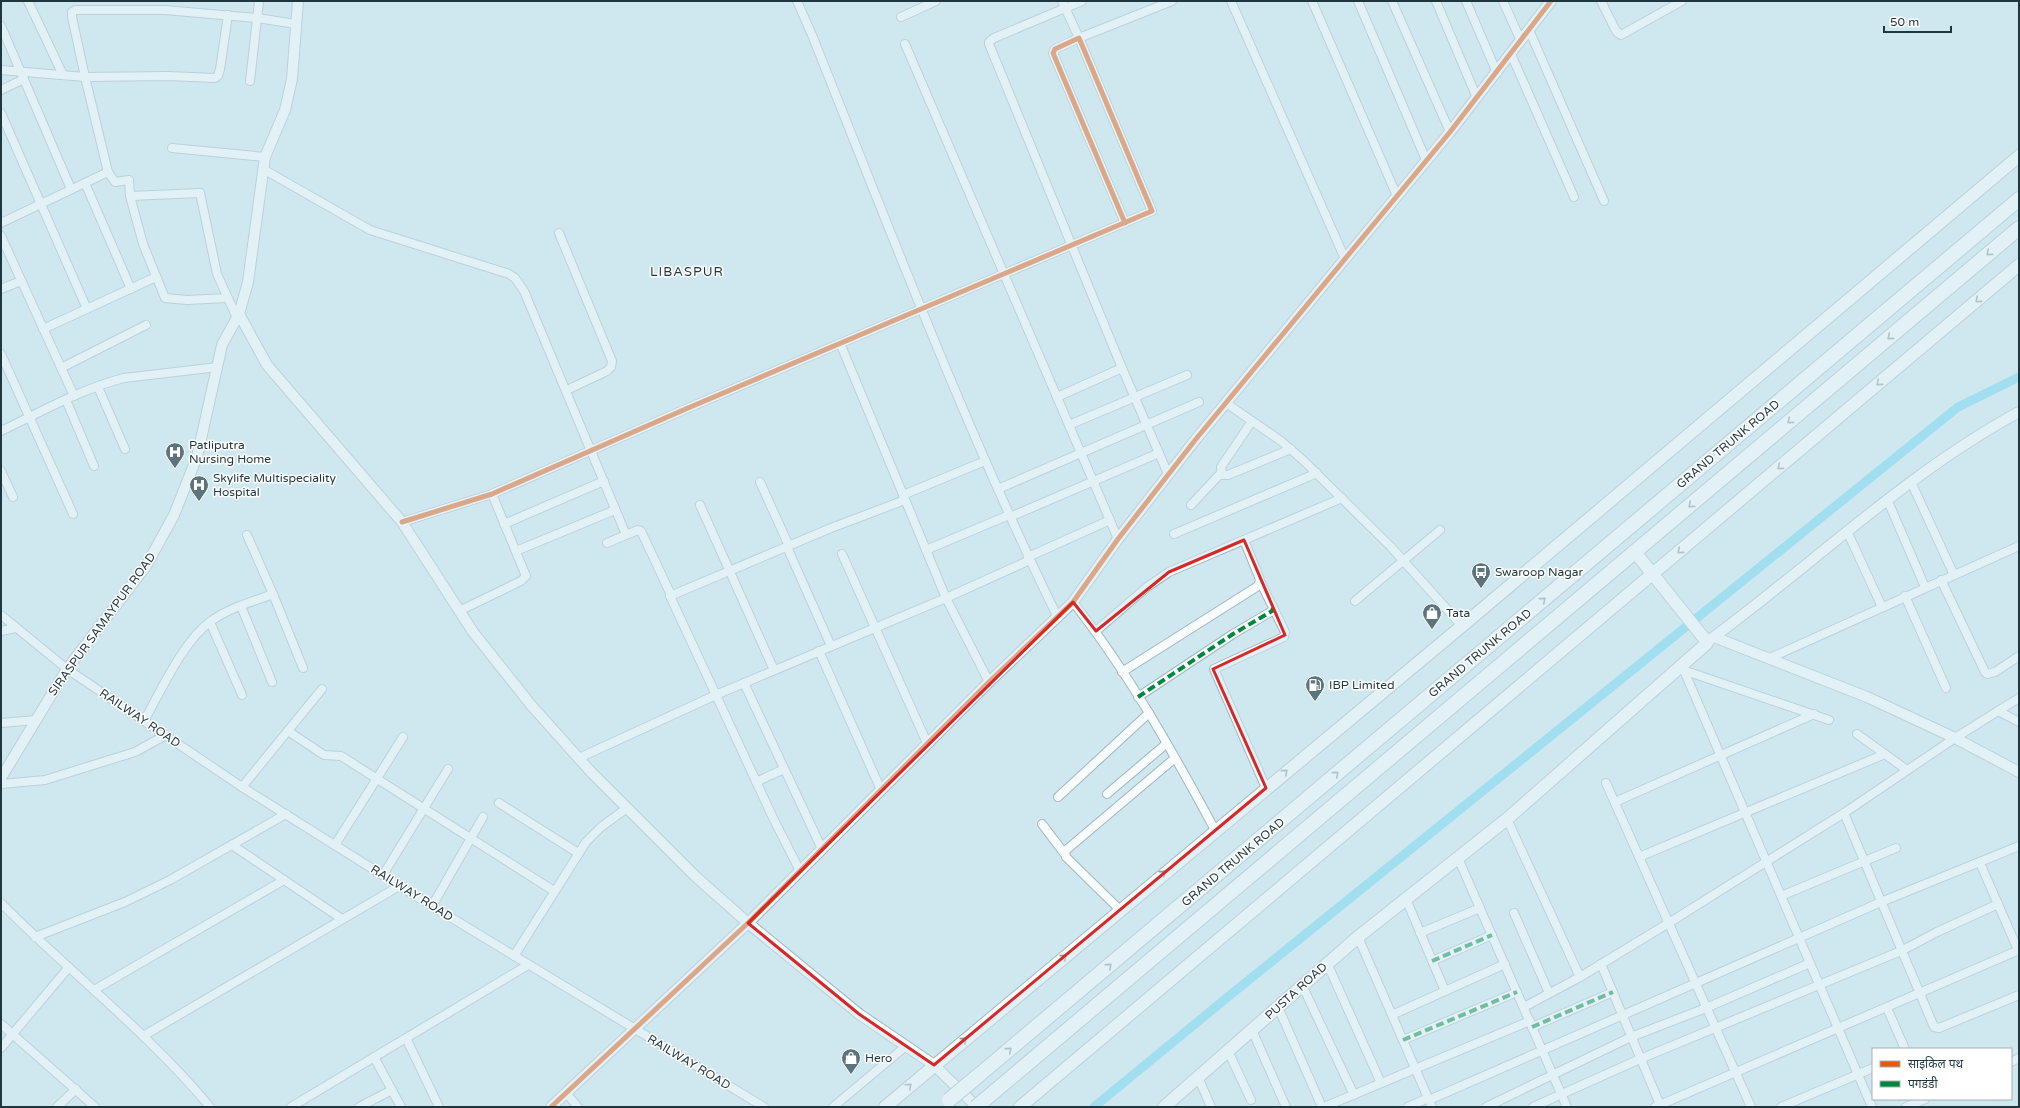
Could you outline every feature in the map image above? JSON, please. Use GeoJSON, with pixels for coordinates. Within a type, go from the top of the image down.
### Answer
{"type":"FeatureCollection","features":[{"type":"Feature","properties":{"kind":"highway","name":"GRAND TRUNK ROAD"},"geometry":{"type":"LineString","coordinates":[[945,1104],[2019,199]]}},
{"type":"Feature","properties":{"kind":"highway","name":"GRAND TRUNK ROAD"},"geometry":{"type":"LineString","coordinates":[[976,1107],[2019,228]]}},
{"type":"Feature","properties":{"kind":"main road"},"geometry":{"type":"LineString","coordinates":[[885,1107],[1215,830],[1462,626],[2019,156]]}},
{"type":"Feature","properties":{"kind":"main road"},"geometry":{"type":"LineString","coordinates":[[1020,1107],[2019,265]]}},
{"type":"Feature","properties":{"kind":"main road"},"geometry":{"type":"LineString","coordinates":[[1635,552],[1664,589],[1707,638]]}},
{"type":"Feature","properties":{"kind":"main road","name":"PUSTA ROAD"},"geometry":{"type":"LineString","coordinates":[[1164,1107],[1327,963],[1507,819],[1682,668],[1707,638]]}},
{"type":"Feature","properties":{"kind":"street"},"geometry":{"type":"LineString","coordinates":[[28,1],[63,75]]}},
{"type":"Feature","properties":{"kind":"street"},"geometry":{"type":"LineString","coordinates":[[250,81],[259,1]]}},
{"type":"Feature","properties":{"kind":"street","name":"SIRASPUR SAMAYPUR ROAD"},"geometry":{"type":"LineString","coordinates":[[1,778],[67,669],[146,566],[174,515],[197,457],[222,345],[238,316],[248,282],[265,157],[288,98],[292,79],[298,1]]}},
{"type":"Feature","properties":{"kind":"street"},"geometry":{"type":"LineString","coordinates":[[796,1],[812,35],[921,308],[985,461],[1058,618]]}},
{"type":"Feature","properties":{"kind":"street"},"geometry":{"type":"LineString","coordinates":[[901,17],[936,1]]}},
{"type":"Feature","properties":{"kind":"street"},"geometry":{"type":"LineString","coordinates":[[1082,1],[1064,4],[989,42],[1134,397],[1168,474]]}},
{"type":"Feature","properties":{"kind":"street"},"geometry":{"type":"LineString","coordinates":[[1125,223],[1053,50],[1172,1]]}},
{"type":"Feature","properties":{"kind":"street"},"geometry":{"type":"LineString","coordinates":[[1231,1],[1345,258]]}},
{"type":"Feature","properties":{"kind":"street"},"geometry":{"type":"LineString","coordinates":[[1312,1],[1397,196]]}},
{"type":"Feature","properties":{"kind":"street"},"geometry":{"type":"LineString","coordinates":[[1358,1],[1426,160]]}},
{"type":"Feature","properties":{"kind":"street"},"geometry":{"type":"LineString","coordinates":[[1392,1],[1450,132]]}},
{"type":"Feature","properties":{"kind":"street"},"geometry":{"type":"LineString","coordinates":[[1436,1],[1477,98]]}},
{"type":"Feature","properties":{"kind":"street"},"geometry":{"type":"LineString","coordinates":[[1466,1],[1497,73]]}},
{"type":"Feature","properties":{"kind":"street"},"geometry":{"type":"LineString","coordinates":[[1503,1],[1520,41]]}},
{"type":"Feature","properties":{"kind":"street"},"geometry":{"type":"LineString","coordinates":[[551,1107],[748,923],[927,743],[1073,602],[1118,539],[1168,474],[1450,132],[1551,1]]}},
{"type":"Feature","properties":{"kind":"street"},"geometry":{"type":"LineString","coordinates":[[1601,1],[1618,33],[1621,35],[1682,1]]}},
{"type":"Feature","properties":{"kind":"street"},"geometry":{"type":"LineString","coordinates":[[402,522],[492,494],[921,308],[1152,211],[1064,4]]}},
{"type":"Feature","properties":{"kind":"street"},"geometry":{"type":"LineString","coordinates":[[227,298],[187,300],[165,298],[143,244],[130,196],[129,180],[115,182],[108,172],[84,77],[72,17],[74,10],[165,10],[257,18],[296,24]]}},
{"type":"Feature","properties":{"kind":"street"},"geometry":{"type":"LineString","coordinates":[[1,70],[23,76],[168,76],[211,79],[216,78],[220,69],[228,16]]}},
{"type":"Feature","properties":{"kind":"street"},"geometry":{"type":"LineString","coordinates":[[1,26],[71,189]]}},
{"type":"Feature","properties":{"kind":"street"},"geometry":{"type":"LineString","coordinates":[[1529,30],[1604,201]]}},
{"type":"Feature","properties":{"kind":"street"},"geometry":{"type":"LineString","coordinates":[[905,44],[1118,539]]}},
{"type":"Feature","properties":{"kind":"street"},"geometry":{"type":"LineString","coordinates":[[1511,54],[1574,197]]}},
{"type":"Feature","properties":{"kind":"street"},"geometry":{"type":"LineString","coordinates":[[1,90],[23,76]]}},
{"type":"Feature","properties":{"kind":"street"},"geometry":{"type":"LineString","coordinates":[[1,113],[87,309]]}},
{"type":"Feature","properties":{"kind":"street"},"geometry":{"type":"LineString","coordinates":[[172,148],[265,157]]}},
{"type":"Feature","properties":{"kind":"street"},"geometry":{"type":"LineString","coordinates":[[263,169],[370,230],[509,274],[515,278],[524,291],[567,390],[624,530]]}},
{"type":"Feature","properties":{"kind":"street"},"geometry":{"type":"LineString","coordinates":[[1,223],[108,172]]}},
{"type":"Feature","properties":{"kind":"street"},"geometry":{"type":"LineString","coordinates":[[85,183],[132,289]]}},
{"type":"Feature","properties":{"kind":"street"},"geometry":{"type":"LineString","coordinates":[[130,196],[200,193],[217,274],[227,298],[267,365],[402,522],[459,612],[531,705],[579,758],[626,808],[695,876],[748,923],[859,1014],[934,1065],[976,1107]]}},
{"type":"Feature","properties":{"kind":"street"},"geometry":{"type":"LineString","coordinates":[[559,233],[612,361],[611,367],[607,371],[567,390]]}},
{"type":"Feature","properties":{"kind":"street"},"geometry":{"type":"LineString","coordinates":[[1,236],[4,252],[21,281],[74,396]]}},
{"type":"Feature","properties":{"kind":"street"},"geometry":{"type":"LineString","coordinates":[[43,329],[156,277]]}},
{"type":"Feature","properties":{"kind":"street"},"geometry":{"type":"LineString","coordinates":[[1,290],[21,281]]}},
{"type":"Feature","properties":{"kind":"street"},"geometry":{"type":"LineString","coordinates":[[61,368],[146,325]]}},
{"type":"Feature","properties":{"kind":"street"},"geometry":{"type":"LineString","coordinates":[[840,343],[946,598],[989,682]]}},
{"type":"Feature","properties":{"kind":"street"},"geometry":{"type":"LineString","coordinates":[[1,354],[73,514]]}},
{"type":"Feature","properties":{"kind":"street"},"geometry":{"type":"LineString","coordinates":[[1,431],[74,396],[124,378],[218,366]]}},
{"type":"Feature","properties":{"kind":"street"},"geometry":{"type":"LineString","coordinates":[[1057,397],[1122,368]]}},
{"type":"Feature","properties":{"kind":"street"},"geometry":{"type":"LineString","coordinates":[[1069,425],[1187,375]]}},
{"type":"Feature","properties":{"kind":"street"},"geometry":{"type":"LineString","coordinates":[[98,387],[125,449]]}},
{"type":"Feature","properties":{"kind":"street"},"geometry":{"type":"LineString","coordinates":[[66,400],[94,466]]}},
{"type":"Feature","properties":{"kind":"street"},"geometry":{"type":"LineString","coordinates":[[998,489],[1199,402]]}},
{"type":"Feature","properties":{"kind":"street"},"geometry":{"type":"LineString","coordinates":[[1226,403],[1291,449],[1317,473],[1404,560],[1462,626]]}},
{"type":"Feature","properties":{"kind":"street"},"geometry":{"type":"LineString","coordinates":[[1707,638],[1887,499],[1962,446],[2019,412]]}},
{"type":"Feature","properties":{"kind":"street"},"geometry":{"type":"LineString","coordinates":[[1191,505],[1221,473],[1221,467],[1252,421]]}},
{"type":"Feature","properties":{"kind":"street"},"geometry":{"type":"LineString","coordinates":[[1221,473],[1223,476],[1228,475],[1291,449]]}},
{"type":"Feature","properties":{"kind":"street"},"geometry":{"type":"LineString","coordinates":[[926,550],[1010,516],[1159,452]]}},
{"type":"Feature","properties":{"kind":"street"},"geometry":{"type":"LineString","coordinates":[[671,595],[904,498],[985,461]]}},
{"type":"Feature","properties":{"kind":"street"},"geometry":{"type":"LineString","coordinates":[[1,471],[13,497]]}},
{"type":"Feature","properties":{"kind":"street"},"geometry":{"type":"LineString","coordinates":[[1174,534],[1317,473]]}},
{"type":"Feature","properties":{"kind":"street"},"geometry":{"type":"LineString","coordinates":[[504,524],[604,481]]}},
{"type":"Feature","properties":{"kind":"street"},"geometry":{"type":"LineString","coordinates":[[760,482],[831,646]]}},
{"type":"Feature","properties":{"kind":"street"},"geometry":{"type":"LineString","coordinates":[[1911,482],[1954,575]]}},
{"type":"Feature","properties":{"kind":"street"},"geometry":{"type":"LineString","coordinates":[[459,612],[524,579],[525,572],[492,494]]}},
{"type":"Feature","properties":{"kind":"street"},"geometry":{"type":"LineString","coordinates":[[1096,631],[1147,587],[1169,572],[1342,498]]}},
{"type":"Feature","properties":{"kind":"street"},"geometry":{"type":"LineString","coordinates":[[1887,499],[1925,588]]}},
{"type":"Feature","properties":{"kind":"street"},"geometry":{"type":"LineString","coordinates":[[700,505],[774,670]]}},
{"type":"Feature","properties":{"kind":"street"},"geometry":{"type":"LineString","coordinates":[[516,551],[615,510]]}},
{"type":"Feature","properties":{"kind":"street"},"geometry":{"type":"LineString","coordinates":[[579,758],[715,695],[946,598],[1110,520]]}},
{"type":"Feature","properties":{"kind":"street"},"geometry":{"type":"LineString","coordinates":[[607,543],[638,530],[641,531],[715,695],[800,871]]}},
{"type":"Feature","properties":{"kind":"street"},"geometry":{"type":"LineString","coordinates":[[1355,601],[1440,530]]}},
{"type":"Feature","properties":{"kind":"street"},"geometry":{"type":"LineString","coordinates":[[1847,531],[1882,606]]}},
{"type":"Feature","properties":{"kind":"street"},"geometry":{"type":"LineString","coordinates":[[247,535],[304,668]]}},
{"type":"Feature","properties":{"kind":"street"},"geometry":{"type":"LineString","coordinates":[[1244,540],[1260,581],[1269,596],[1273,608],[1285,632],[1284,637],[1214,669],[1266,788]]}},
{"type":"Feature","properties":{"kind":"street"},"geometry":{"type":"LineString","coordinates":[[1770,658],[1882,606],[2019,546]]}},
{"type":"Feature","properties":{"kind":"street"},"geometry":{"type":"LineString","coordinates":[[842,554],[927,743]]}},
{"type":"Feature","properties":{"kind":"street"},"geometry":{"type":"LineString","coordinates":[[1941,580],[1987,674],[1995,672],[2019,656]]}},
{"type":"Feature","properties":{"kind":"street"},"geometry":{"type":"LineString","coordinates":[[1122,672],[1254,589],[1260,581]]}},
{"type":"Feature","properties":{"kind":"street"},"geometry":{"type":"LineString","coordinates":[[144,721],[185,651],[194,638],[210,622],[241,606],[273,594]]}},
{"type":"Feature","properties":{"kind":"street"},"geometry":{"type":"LineString","coordinates":[[1905,596],[1946,688]]}},
{"type":"Feature","properties":{"kind":"street"},"geometry":{"type":"LineString","coordinates":[[1073,602],[1096,631],[1149,713],[1215,830]]}},
{"type":"Feature","properties":{"kind":"street"},"geometry":{"type":"LineString","coordinates":[[241,606],[272,682]]}},
{"type":"Feature","properties":{"kind":"street"},"geometry":{"type":"LineString","coordinates":[[1138,697],[1233,634],[1267,614],[1273,608]]}},
{"type":"Feature","properties":{"kind":"street","name":"RAILWAY ROAD"},"geometry":{"type":"LineString","coordinates":[[1,615],[67,669],[242,787],[401,885],[432,906],[764,1107]]}},
{"type":"Feature","properties":{"kind":"street"},"geometry":{"type":"LineString","coordinates":[[210,622],[242,695]]}},
{"type":"Feature","properties":{"kind":"street"},"geometry":{"type":"LineString","coordinates":[[1,631],[16,628]]}},
{"type":"Feature","properties":{"kind":"street"},"geometry":{"type":"LineString","coordinates":[[1707,638],[1770,658],[1867,697],[1955,738],[2019,772]]}},
{"type":"Feature","properties":{"kind":"street"},"geometry":{"type":"LineString","coordinates":[[818,651],[881,790]]}},
{"type":"Feature","properties":{"kind":"street"},"geometry":{"type":"LineString","coordinates":[[1682,668],[1829,720]]}},
{"type":"Feature","properties":{"kind":"street"},"geometry":{"type":"LineString","coordinates":[[1682,668],[1872,1107]]}},
{"type":"Feature","properties":{"kind":"street"},"geometry":{"type":"LineString","coordinates":[[744,683],[822,849]]}},
{"type":"Feature","properties":{"kind":"street"},"geometry":{"type":"LineString","coordinates":[[242,787],[322,689]]}},
{"type":"Feature","properties":{"kind":"street"},"geometry":{"type":"LineString","coordinates":[[1524,1007],[1580,977],[1667,924],[1844,813],[1955,738],[2019,698]]}},
{"type":"Feature","properties":{"kind":"street"},"geometry":{"type":"LineString","coordinates":[[1998,711],[2019,722]]}},
{"type":"Feature","properties":{"kind":"street"},"geometry":{"type":"LineString","coordinates":[[1058,797],[1149,713]]}},
{"type":"Feature","properties":{"kind":"street"},"geometry":{"type":"LineString","coordinates":[[1615,802],[1814,714]]}},
{"type":"Feature","properties":{"kind":"street"},"geometry":{"type":"LineString","coordinates":[[1,723],[36,720]]}},
{"type":"Feature","properties":{"kind":"street"},"geometry":{"type":"LineString","coordinates":[[288,731],[324,755],[341,756],[376,780],[554,891]]}},
{"type":"Feature","properties":{"kind":"street"},"geometry":{"type":"LineString","coordinates":[[1857,734],[1907,770]]}},
{"type":"Feature","properties":{"kind":"street"},"geometry":{"type":"LineString","coordinates":[[1,784],[45,780],[135,752],[166,735]]}},
{"type":"Feature","properties":{"kind":"street"},"geometry":{"type":"LineString","coordinates":[[335,845],[403,737]]}},
{"type":"Feature","properties":{"kind":"street"},"geometry":{"type":"LineString","coordinates":[[1108,794],[1166,744]]}},
{"type":"Feature","properties":{"kind":"street"},"geometry":{"type":"LineString","coordinates":[[1639,857],[1884,754]]}},
{"type":"Feature","properties":{"kind":"street"},"geometry":{"type":"LineString","coordinates":[[1064,853],[1066,849],[1175,758]]}},
{"type":"Feature","properties":{"kind":"street"},"geometry":{"type":"LineString","coordinates":[[383,875],[448,769]]}},
{"type":"Feature","properties":{"kind":"street"},"geometry":{"type":"LineString","coordinates":[[756,782],[784,769]]}},
{"type":"Feature","properties":{"kind":"street"},"geometry":{"type":"LineString","coordinates":[[1606,783],[1667,924],[1697,985],[1751,1107]]}},
{"type":"Feature","properties":{"kind":"street"},"geometry":{"type":"LineString","coordinates":[[499,803],[578,853]]}},
{"type":"Feature","properties":{"kind":"street"},"geometry":{"type":"LineString","coordinates":[[514,956],[586,842],[601,827],[626,808]]}},
{"type":"Feature","properties":{"kind":"street"},"geometry":{"type":"LineString","coordinates":[[1844,813],[1934,1027],[1937,1029],[2019,994]]}},
{"type":"Feature","properties":{"kind":"street"},"geometry":{"type":"LineString","coordinates":[[35,937],[125,902],[170,880],[286,814]]}},
{"type":"Feature","properties":{"kind":"street"},"geometry":{"type":"LineString","coordinates":[[432,906],[483,817]]}},
{"type":"Feature","properties":{"kind":"street"},"geometry":{"type":"LineString","coordinates":[[1507,819],[1580,977]]}},
{"type":"Feature","properties":{"kind":"street"},"geometry":{"type":"LineString","coordinates":[[1042,824],[1064,853],[1120,910]]}},
{"type":"Feature","properties":{"kind":"street"},"geometry":{"type":"LineString","coordinates":[[232,845],[342,920]]}},
{"type":"Feature","properties":{"kind":"street"},"geometry":{"type":"LineString","coordinates":[[1408,1107],[1430,1102],[1542,1050],[1622,1015],[1697,985],[1881,902],[2019,846]]}},
{"type":"Feature","properties":{"kind":"street"},"geometry":{"type":"LineString","coordinates":[[1781,896],[1896,848]]}},
{"type":"Feature","properties":{"kind":"street"},"geometry":{"type":"LineString","coordinates":[[1458,858],[1567,1107]]}},
{"type":"Feature","properties":{"kind":"street"},"geometry":{"type":"LineString","coordinates":[[1601,964],[1658,1106],[2018,950],[1980,863]]}},
{"type":"Feature","properties":{"kind":"street"},"geometry":{"type":"LineString","coordinates":[[94,990],[284,880]]}},
{"type":"Feature","properties":{"kind":"street"},"geometry":{"type":"LineString","coordinates":[[143,1036],[401,885]]}},
{"type":"Feature","properties":{"kind":"street"},"geometry":{"type":"LineString","coordinates":[[1406,899],[1445,991]]}},
{"type":"Feature","properties":{"kind":"street"},"geometry":{"type":"LineString","coordinates":[[1,903],[35,937],[70,967],[143,1036],[210,1107]]}},
{"type":"Feature","properties":{"kind":"street"},"geometry":{"type":"LineString","coordinates":[[1533,1107],[1640,1059],[1902,951],[1937,932],[1998,904]]}},
{"type":"Feature","properties":{"kind":"street"},"geometry":{"type":"LineString","coordinates":[[1420,933],[1480,908]]}},
{"type":"Feature","properties":{"kind":"street"},"geometry":{"type":"LineString","coordinates":[[1514,913],[1549,993]]}},
{"type":"Feature","properties":{"kind":"street"},"geometry":{"type":"LineString","coordinates":[[1432,961],[1492,935]]}},
{"type":"Feature","properties":{"kind":"street"},"geometry":{"type":"LineString","coordinates":[[1358,937],[1430,1102]]}},
{"type":"Feature","properties":{"kind":"street"},"geometry":{"type":"LineString","coordinates":[[1486,1107],[1631,1037],[1706,1008],[1810,962]]}},
{"type":"Feature","properties":{"kind":"street"},"geometry":{"type":"LineString","coordinates":[[1327,963],[1381,1083]]}},
{"type":"Feature","properties":{"kind":"street"},"geometry":{"type":"LineString","coordinates":[[291,1107],[528,964]]}},
{"type":"Feature","properties":{"kind":"street"},"geometry":{"type":"LineString","coordinates":[[1392,1015],[1505,964]]}},
{"type":"Feature","properties":{"kind":"street"},"geometry":{"type":"LineString","coordinates":[[1,1048],[70,967]]}},
{"type":"Feature","properties":{"kind":"street"},"geometry":{"type":"LineString","coordinates":[[1302,985],[1354,1095]]}},
{"type":"Feature","properties":{"kind":"street"},"geometry":{"type":"LineString","coordinates":[[1403,1040],[1517,992]]}},
{"type":"Feature","properties":{"kind":"street"},"geometry":{"type":"LineString","coordinates":[[1278,1007],[1324,1107],[1612,992]]}},
{"type":"Feature","properties":{"kind":"street"},"geometry":{"type":"LineString","coordinates":[[1887,1008],[1905,1048]]}},
{"type":"Feature","properties":{"kind":"street"},"geometry":{"type":"LineString","coordinates":[[1,1024],[95,1107]]}},
{"type":"Feature","properties":{"kind":"street"},"geometry":{"type":"LineString","coordinates":[[1252,1030],[1286,1107]]}},
{"type":"Feature","properties":{"kind":"street"},"geometry":{"type":"LineString","coordinates":[[406,1038],[439,1107]]}},
{"type":"Feature","properties":{"kind":"street"},"geometry":{"type":"LineString","coordinates":[[833,1107],[906,1046]]}},
{"type":"Feature","properties":{"kind":"street"},"geometry":{"type":"LineString","coordinates":[[1228,1051],[1250,1100]]}},
{"type":"Feature","properties":{"kind":"street"},"geometry":{"type":"LineString","coordinates":[[374,1057],[401,1107]]}},
{"type":"Feature","properties":{"kind":"street"},"geometry":{"type":"LineString","coordinates":[[1781,1107],[1872,1068]]}},
{"type":"Feature","properties":{"kind":"street"},"geometry":{"type":"LineString","coordinates":[[1198,1077],[1211,1107]]}},
{"type":"Feature","properties":{"kind":"street"},"geometry":{"type":"LineString","coordinates":[[57,1107],[76,1089]]}},
{"type":"Feature","properties":{"kind":"street"},"geometry":{"type":"LineString","coordinates":[[359,1107],[392,1090]]}},
{"type":"Feature","properties":{"kind":"street"},"geometry":{"type":"LineString","coordinates":[[566,1093],[578,1107]]}},
{"type":"Feature","properties":{"kind":"street"},"geometry":{"type":"LineString","coordinates":[[1906,1107],[1923,1100]]}},
{"type":"Feature","properties":{"kind":"highlighted area"},"geometry":{"type":"Polygon","coordinates":[[[1244,540],[1285,635],[1213,669],[1266,788],[934,1065],[859,1014],[748,923],[1073,602],[1096,631],[1169,572],[1244,540]]]}},
{"type":"Feature","properties":{"kind":"waterway"},"geometry":{"type":"LineString","coordinates":[[1094,1107],[1229,996],[1958,407],[2019,377]]}},
{"type":"Feature","properties":{"kind":"marked path"},"geometry":{"type":"LineString","coordinates":[[1138,697],[1233,634],[1272,611],[1273,608]]}},
{"type":"Feature","properties":{"kind":"marked path"},"geometry":{"type":"LineString","coordinates":[[1432,961],[1492,935]]}},
{"type":"Feature","properties":{"kind":"marked path"},"geometry":{"type":"LineString","coordinates":[[1403,1040],[1517,992]]}},
{"type":"Feature","properties":{"kind":"marked path"},"geometry":{"type":"LineString","coordinates":[[1532,1027],[1613,992]]}},
{"type":"Feature","properties":{"kind":"cycle path"},"geometry":{"type":"LineString","coordinates":[[551,1107],[748,923],[989,682],[1073,602],[1118,539],[1196,439],[1450,132],[1551,1]]}},
{"type":"Feature","properties":{"kind":"cycle path"},"geometry":{"type":"LineString","coordinates":[[402,522],[492,494],[688,408],[1152,211],[1079,38],[1055,49],[1053,53],[1125,223]]}},
{"type":"Feature","properties":{"kind":"place","name":"Patliputra Nursing Home"},"geometry":{"type":"Point","coordinates":[175,469]}},
{"type":"Feature","properties":{"kind":"place","name":"Skylife Multispeciality Hospital"},"geometry":{"type":"Point","coordinates":[199,502]}},
{"type":"Feature","properties":{"kind":"place","name":"Swaroop Nagar"},"geometry":{"type":"Point","coordinates":[1481,589]}},
{"type":"Feature","properties":{"kind":"place","name":"Tata"},"geometry":{"type":"Point","coordinates":[1432,630]}},
{"type":"Feature","properties":{"kind":"place","name":"IBP Limited"},"geometry":{"type":"Point","coordinates":[1315,702]}},
{"type":"Feature","properties":{"kind":"place","name":"Hero"},"geometry":{"type":"Point","coordinates":[851,1075]}},
{"type":"Feature","properties":{"kind":"district","name":"LIBASPUR"},"geometry":{"type":"Point","coordinates":[687,271]}}]}
